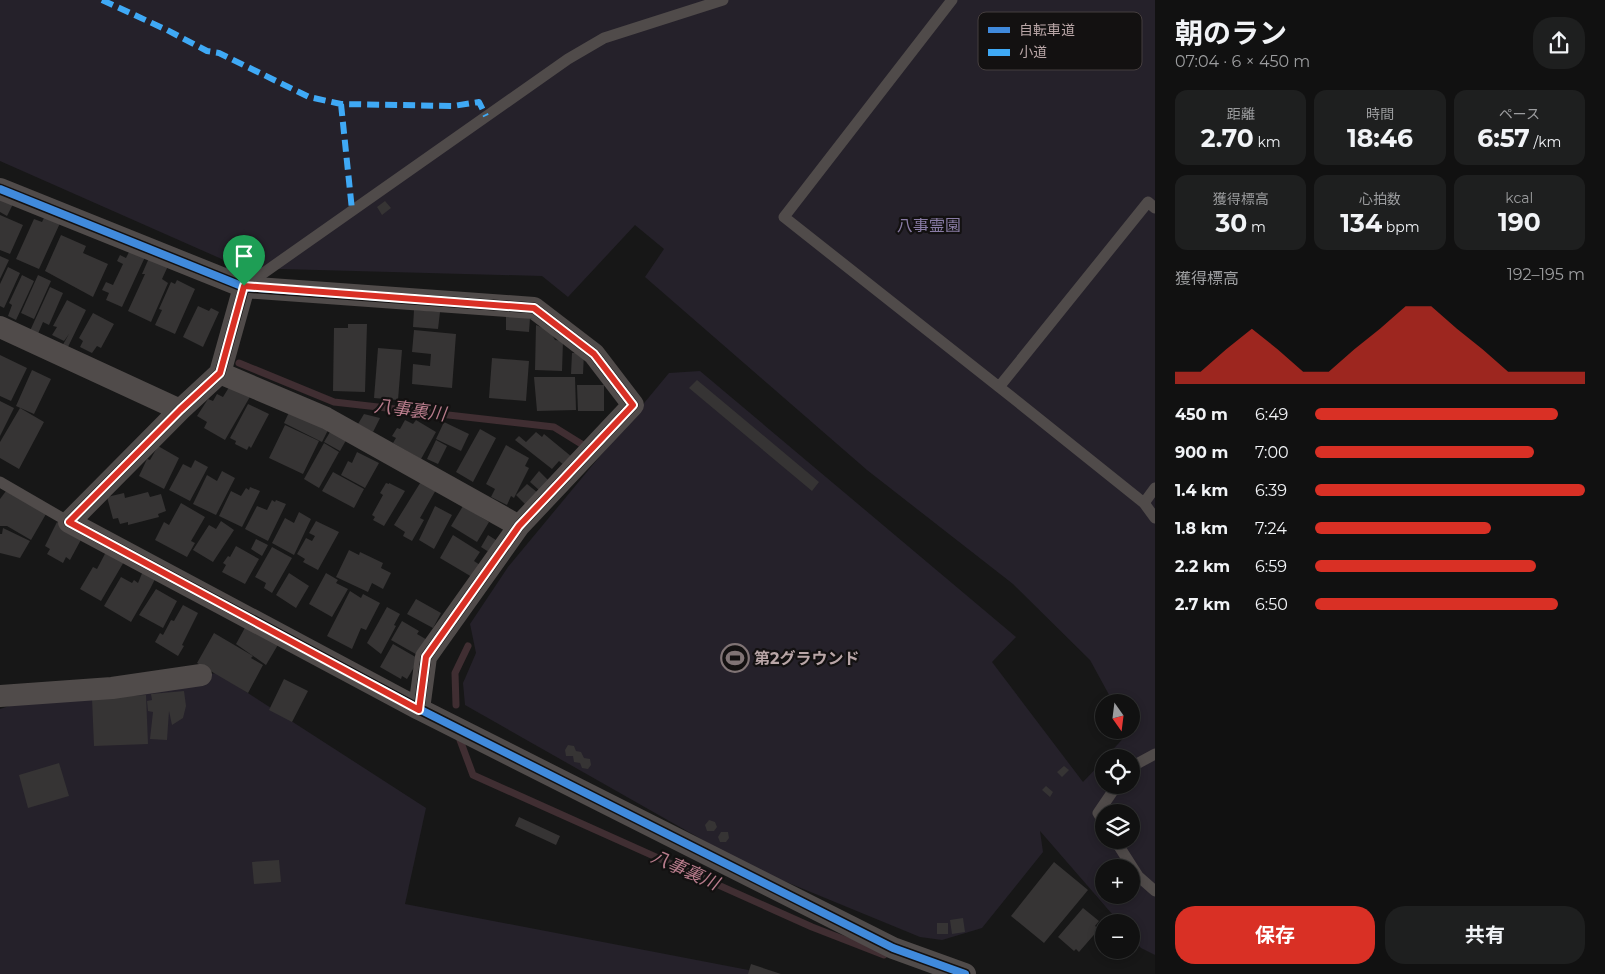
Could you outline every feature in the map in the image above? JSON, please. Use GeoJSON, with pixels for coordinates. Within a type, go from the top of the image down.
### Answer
{"type":"FeatureCollection","features":[{"type":"Feature","properties":{"kind":"street"},"geometry":{"type":"LineString","coordinates":[[0,189],[244,286],[534,308],[594,354],[633,405],[519,526],[426,657],[419,710]]}},
{"type":"Feature","properties":{"kind":"street"},"geometry":{"type":"LineString","coordinates":[[244,286],[220,373],[180,410],[69,522],[419,710],[893,948],[965,974]]}},
{"type":"Feature","properties":{"kind":"street"},"geometry":{"type":"LineString","coordinates":[[0,327],[180,410]]}},
{"type":"Feature","properties":{"kind":"street"},"geometry":{"type":"LineString","coordinates":[[220,373],[326,418],[519,526]]}},
{"type":"Feature","properties":{"kind":"street"},"geometry":{"type":"LineString","coordinates":[[0,696],[112,688],[201,675]]}},
{"type":"Feature","properties":{"kind":"lane"},"geometry":{"type":"LineString","coordinates":[[244,286],[568,59],[604,38],[723,0]]}},
{"type":"Feature","properties":{"kind":"lane"},"geometry":{"type":"LineString","coordinates":[[952,0],[784,217],[1144,504],[1155,518]]}},
{"type":"Feature","properties":{"kind":"lane"},"geometry":{"type":"LineString","coordinates":[[999,387],[1148,202],[1155,208]]}},
{"type":"Feature","properties":{"kind":"lane"},"geometry":{"type":"LineString","coordinates":[[0,482],[69,522]]}},
{"type":"Feature","properties":{"kind":"lane"},"geometry":{"type":"LineString","coordinates":[[1144,504],[1155,488]]}},
{"type":"Feature","properties":{"kind":"lane"},"geometry":{"type":"LineString","coordinates":[[1140,762],[1155,754]]}},
{"type":"Feature","properties":{"kind":"lane"},"geometry":{"type":"LineString","coordinates":[[1121,849],[1138,876],[1155,891]]}},
{"type":"Feature","properties":{"kind":"green space","name":"八事霊園"},"geometry":{"type":"Polygon","coordinates":[[[0,0],[1155,0],[1155,955],[1140,947],[1140,914],[1112,914],[1103,904],[1140,904],[1140,859],[1095,859],[1095,894],[1040,831],[1043,852],[982,928],[942,940],[920,937],[752,868],[465,705],[463,683],[476,653],[470,624],[508,567],[669,373],[700,371],[1016,637],[992,662],[1083,782],[1095,769],[1095,794],[1140,794],[1140,749],[1113,749],[1123,739],[1140,739],[1140,694],[1109,694],[1090,660],[1013,584],[867,470],[645,277],[664,249],[635,225],[568,297],[542,276],[242,268],[0,161],[0,0]]]}},
{"type":"Feature","properties":{"kind":"green space"},"geometry":{"type":"Polygon","coordinates":[[[217,673],[426,808],[405,904],[769,974],[0,974],[0,709],[39,696],[217,673]]]}},
{"type":"Feature","properties":{"kind":"building"},"geometry":{"type":"Polygon","coordinates":[[[0,195],[16,198],[7,216],[0,212],[0,195]]]}},
{"type":"Feature","properties":{"kind":"building"},"geometry":{"type":"Polygon","coordinates":[[[385,201],[391,208],[382,215],[377,207],[385,201]]]}},
{"type":"Feature","properties":{"kind":"building"},"geometry":{"type":"Polygon","coordinates":[[[46,214],[61,221],[39,269],[16,259],[34,219],[42,222],[46,214]]]}},
{"type":"Feature","properties":{"kind":"building"},"geometry":{"type":"Polygon","coordinates":[[[0,215],[23,225],[10,254],[0,250],[0,215]]]}},
{"type":"Feature","properties":{"kind":"building"},"geometry":{"type":"Polygon","coordinates":[[[61,235],[86,246],[83,253],[108,264],[93,297],[45,271],[61,235]]]}},
{"type":"Feature","properties":{"kind":"building"},"geometry":{"type":"Polygon","coordinates":[[[130,250],[145,257],[122,307],[106,300],[109,293],[102,290],[106,282],[113,285],[123,264],[117,261],[120,255],[126,258],[130,250]]]}},
{"type":"Feature","properties":{"kind":"building"},"geometry":{"type":"Polygon","coordinates":[[[0,256],[9,260],[0,279],[0,256]]]}},
{"type":"Feature","properties":{"kind":"building"},"geometry":{"type":"Polygon","coordinates":[[[149,258],[168,266],[162,279],[168,283],[151,322],[128,311],[145,274],[142,274],[149,258]]]}},
{"type":"Feature","properties":{"kind":"building"},"geometry":{"type":"Polygon","coordinates":[[[8,267],[20,273],[4,308],[0,306],[0,284],[8,267]]]}},
{"type":"Feature","properties":{"kind":"building"},"geometry":{"type":"Polygon","coordinates":[[[22,275],[34,281],[16,320],[8,316],[12,305],[9,303],[22,275]]]}},
{"type":"Feature","properties":{"kind":"building"},"geometry":{"type":"Polygon","coordinates":[[[38,275],[51,281],[34,319],[21,313],[38,275]]]}},
{"type":"Feature","properties":{"kind":"building"},"geometry":{"type":"Polygon","coordinates":[[[177,280],[195,289],[175,334],[155,325],[162,310],[159,309],[171,282],[175,284],[177,280]]]}},
{"type":"Feature","properties":{"kind":"building"},"geometry":{"type":"Polygon","coordinates":[[[50,287],[63,293],[49,325],[43,322],[37,336],[29,333],[50,287]]]}},
{"type":"Feature","properties":{"kind":"building"},"geometry":{"type":"Polygon","coordinates":[[[67,300],[86,310],[66,351],[61,348],[69,334],[64,341],[52,335],[57,327],[53,326],[67,300]]]}},
{"type":"Feature","properties":{"kind":"building"},"geometry":{"type":"Polygon","coordinates":[[[198,306],[209,311],[211,308],[219,312],[203,347],[183,337],[198,306]]]}},
{"type":"Feature","properties":{"kind":"building"},"geometry":{"type":"Polygon","coordinates":[[[414,310],[440,312],[438,329],[413,327],[414,310]]]}},
{"type":"Feature","properties":{"kind":"building"},"geometry":{"type":"Polygon","coordinates":[[[93,313],[114,324],[101,348],[97,346],[92,353],[80,347],[83,341],[79,338],[93,313]]]}},
{"type":"Feature","properties":{"kind":"building"},"geometry":{"type":"Polygon","coordinates":[[[506,316],[530,318],[529,332],[506,330],[506,316]]]}},
{"type":"Feature","properties":{"kind":"building"},"geometry":{"type":"Polygon","coordinates":[[[348,324],[367,324],[365,392],[333,391],[334,328],[348,328],[348,324]]]}},
{"type":"Feature","properties":{"kind":"building"},"geometry":{"type":"Polygon","coordinates":[[[536,325],[550,331],[555,340],[563,341],[562,371],[535,370],[536,325]]]}},
{"type":"Feature","properties":{"kind":"building"},"geometry":{"type":"Polygon","coordinates":[[[414,330],[456,334],[452,388],[412,384],[413,364],[430,366],[431,354],[412,352],[414,330]]]}},
{"type":"Feature","properties":{"kind":"building"},"geometry":{"type":"Polygon","coordinates":[[[378,348],[402,350],[398,400],[374,398],[378,348]]]}},
{"type":"Feature","properties":{"kind":"building"},"geometry":{"type":"Polygon","coordinates":[[[572,353],[584,353],[583,374],[571,374],[572,353]]]}},
{"type":"Feature","properties":{"kind":"building"},"geometry":{"type":"Polygon","coordinates":[[[0,355],[27,368],[11,401],[0,396],[0,355]]]}},
{"type":"Feature","properties":{"kind":"building"},"geometry":{"type":"Polygon","coordinates":[[[492,358],[529,361],[526,401],[489,398],[492,358]]]}},
{"type":"Feature","properties":{"kind":"building"},"geometry":{"type":"Polygon","coordinates":[[[32,370],[51,379],[34,414],[16,406],[32,370]]]}},
{"type":"Feature","properties":{"kind":"building"},"geometry":{"type":"Polygon","coordinates":[[[534,377],[575,377],[576,410],[537,411],[534,377]]]}},
{"type":"Feature","properties":{"kind":"building"},"geometry":{"type":"Polygon","coordinates":[[[697,380],[819,482],[812,491],[689,388],[697,380]]]}},
{"type":"Feature","properties":{"kind":"building"},"geometry":{"type":"Polygon","coordinates":[[[231,384],[251,395],[225,440],[204,428],[207,422],[197,416],[208,399],[213,401],[217,394],[223,397],[231,384]]]}},
{"type":"Feature","properties":{"kind":"building"},"geometry":{"type":"Polygon","coordinates":[[[577,385],[604,385],[604,411],[578,411],[577,385]]]}},
{"type":"Feature","properties":{"kind":"building"},"geometry":{"type":"Polygon","coordinates":[[[0,401],[14,408],[0,436],[0,401]]]}},
{"type":"Feature","properties":{"kind":"building"},"geometry":{"type":"Polygon","coordinates":[[[248,404],[269,414],[251,448],[249,446],[247,450],[235,444],[236,441],[230,438],[248,404]]]}},
{"type":"Feature","properties":{"kind":"building"},"geometry":{"type":"Polygon","coordinates":[[[20,408],[44,422],[19,469],[0,458],[0,442],[20,408]]]}},
{"type":"Feature","properties":{"kind":"building"},"geometry":{"type":"Polygon","coordinates":[[[291,408],[329,428],[322,442],[284,423],[291,408]]]}},
{"type":"Feature","properties":{"kind":"building"},"geometry":{"type":"Polygon","coordinates":[[[364,414],[380,418],[373,432],[358,424],[364,414]]]}},
{"type":"Feature","properties":{"kind":"building"},"geometry":{"type":"Polygon","coordinates":[[[405,420],[413,424],[416,420],[436,432],[421,459],[393,443],[396,438],[392,436],[397,428],[400,429],[405,420]]]}},
{"type":"Feature","properties":{"kind":"building"},"geometry":{"type":"Polygon","coordinates":[[[444,422],[469,434],[461,451],[436,439],[444,422]]]}},
{"type":"Feature","properties":{"kind":"building"},"geometry":{"type":"Polygon","coordinates":[[[285,425],[319,441],[303,474],[269,458],[285,425]]]}},
{"type":"Feature","properties":{"kind":"building"},"geometry":{"type":"Polygon","coordinates":[[[333,427],[349,435],[340,451],[324,442],[333,427]]]}},
{"type":"Feature","properties":{"kind":"building"},"geometry":{"type":"Polygon","coordinates":[[[480,429],[496,438],[473,482],[456,472],[480,429]]]}},
{"type":"Feature","properties":{"kind":"building"},"geometry":{"type":"Polygon","coordinates":[[[536,432],[542,437],[544,434],[572,457],[565,466],[559,461],[552,469],[515,440],[519,436],[526,442],[536,432]]]}},
{"type":"Feature","properties":{"kind":"building"},"geometry":{"type":"Polygon","coordinates":[[[436,440],[447,446],[438,464],[427,459],[436,440]]]}},
{"type":"Feature","properties":{"kind":"building"},"geometry":{"type":"Polygon","coordinates":[[[324,443],[339,452],[319,488],[304,479],[324,443]]]}},
{"type":"Feature","properties":{"kind":"building"},"geometry":{"type":"Polygon","coordinates":[[[506,445],[529,458],[525,466],[529,468],[514,498],[511,496],[507,505],[491,497],[495,489],[486,484],[506,445]]]}},
{"type":"Feature","properties":{"kind":"building"},"geometry":{"type":"Polygon","coordinates":[[[158,446],[179,458],[164,489],[139,476],[147,459],[150,460],[158,446]]]}},
{"type":"Feature","properties":{"kind":"building"},"geometry":{"type":"Polygon","coordinates":[[[357,452],[379,463],[365,488],[341,475],[348,461],[352,463],[357,452]]]}},
{"type":"Feature","properties":{"kind":"building"},"geometry":{"type":"Polygon","coordinates":[[[195,460],[208,467],[190,501],[169,490],[183,464],[191,468],[195,460]]]}},
{"type":"Feature","properties":{"kind":"building"},"geometry":{"type":"Polygon","coordinates":[[[222,471],[235,478],[216,515],[193,504],[207,475],[217,481],[222,471]]]}},
{"type":"Feature","properties":{"kind":"building"},"geometry":{"type":"Polygon","coordinates":[[[539,471],[548,480],[539,490],[530,482],[539,471]]]}},
{"type":"Feature","properties":{"kind":"building"},"geometry":{"type":"Polygon","coordinates":[[[333,472],[364,489],[354,508],[322,491],[333,472]]]}},
{"type":"Feature","properties":{"kind":"building"},"geometry":{"type":"Polygon","coordinates":[[[422,480],[437,488],[420,518],[424,520],[412,541],[403,536],[405,532],[394,525],[422,480]]]}},
{"type":"Feature","properties":{"kind":"building"},"geometry":{"type":"Polygon","coordinates":[[[386,483],[405,491],[384,526],[373,520],[375,517],[372,515],[383,495],[380,493],[386,483]]]}},
{"type":"Feature","properties":{"kind":"building"},"geometry":{"type":"Polygon","coordinates":[[[527,484],[538,493],[526,505],[516,495],[527,484]]]}},
{"type":"Feature","properties":{"kind":"building"},"geometry":{"type":"Polygon","coordinates":[[[250,487],[260,491],[242,527],[219,516],[231,491],[241,496],[246,488],[249,490],[250,487]]]}},
{"type":"Feature","properties":{"kind":"building"},"geometry":{"type":"Polygon","coordinates":[[[6,491],[46,514],[31,540],[7,526],[0,526],[0,499],[6,491]]]}},
{"type":"Feature","properties":{"kind":"building"},"geometry":{"type":"Polygon","coordinates":[[[148,492],[150,497],[161,494],[166,511],[158,514],[159,517],[128,525],[128,522],[120,524],[118,518],[113,519],[107,497],[124,493],[125,498],[148,492]]]}},
{"type":"Feature","properties":{"kind":"building"},"geometry":{"type":"Polygon","coordinates":[[[272,500],[286,504],[268,541],[245,529],[257,506],[267,510],[272,500]]]}},
{"type":"Feature","properties":{"kind":"building"},"geometry":{"type":"Polygon","coordinates":[[[181,503],[205,517],[191,541],[195,543],[187,557],[155,540],[164,522],[169,525],[181,503]]]}},
{"type":"Feature","properties":{"kind":"building"},"geometry":{"type":"Polygon","coordinates":[[[435,506],[452,515],[434,549],[419,540],[435,506]]]}},
{"type":"Feature","properties":{"kind":"building"},"geometry":{"type":"Polygon","coordinates":[[[463,506],[489,522],[477,542],[451,526],[463,506]]]}},
{"type":"Feature","properties":{"kind":"building"},"geometry":{"type":"Polygon","coordinates":[[[299,512],[311,519],[294,555],[272,543],[285,518],[294,523],[299,512]]]}},
{"type":"Feature","properties":{"kind":"building"},"geometry":{"type":"Polygon","coordinates":[[[221,521],[234,530],[213,562],[193,550],[209,525],[216,529],[221,521]]]}},
{"type":"Feature","properties":{"kind":"building"},"geometry":{"type":"Polygon","coordinates":[[[316,521],[339,532],[318,570],[303,562],[305,559],[297,554],[306,538],[312,541],[315,536],[309,533],[316,521]]]}},
{"type":"Feature","properties":{"kind":"building"},"geometry":{"type":"Polygon","coordinates":[[[57,522],[83,536],[70,560],[66,557],[63,563],[47,554],[50,549],[45,546],[57,522]]]}},
{"type":"Feature","properties":{"kind":"building"},"geometry":{"type":"Polygon","coordinates":[[[3,528],[30,541],[20,558],[0,553],[0,534],[2,534],[3,528]]]}},
{"type":"Feature","properties":{"kind":"building"},"geometry":{"type":"Polygon","coordinates":[[[453,535],[480,552],[474,561],[480,565],[472,577],[440,558],[453,535]]]}},
{"type":"Feature","properties":{"kind":"building"},"geometry":{"type":"Polygon","coordinates":[[[488,535],[499,542],[492,554],[481,547],[488,535]]]}},
{"type":"Feature","properties":{"kind":"building"},"geometry":{"type":"Polygon","coordinates":[[[256,539],[268,545],[262,556],[251,549],[256,539]]]}},
{"type":"Feature","properties":{"kind":"building"},"geometry":{"type":"Polygon","coordinates":[[[236,546],[259,559],[245,584],[222,572],[226,565],[223,563],[228,556],[230,557],[236,546]]]}},
{"type":"Feature","properties":{"kind":"building"},"geometry":{"type":"Polygon","coordinates":[[[272,547],[292,558],[272,593],[264,588],[266,583],[255,577],[272,547]]]}},
{"type":"Feature","properties":{"kind":"building"},"geometry":{"type":"Polygon","coordinates":[[[107,550],[125,560],[101,601],[80,589],[93,567],[97,569],[107,550]]]}},
{"type":"Feature","properties":{"kind":"building"},"geometry":{"type":"Polygon","coordinates":[[[349,550],[359,555],[360,552],[383,563],[381,568],[391,573],[383,589],[372,583],[368,592],[336,577],[349,550]]]}},
{"type":"Feature","properties":{"kind":"building"},"geometry":{"type":"Polygon","coordinates":[[[143,571],[156,577],[131,622],[104,606],[121,577],[132,583],[134,580],[138,583],[143,571]]]}},
{"type":"Feature","properties":{"kind":"building"},"geometry":{"type":"Polygon","coordinates":[[[289,573],[309,586],[296,608],[276,595],[289,573]]]}},
{"type":"Feature","properties":{"kind":"building"},"geometry":{"type":"Polygon","coordinates":[[[326,573],[338,580],[336,583],[348,589],[332,617],[309,604],[326,573]]]}},
{"type":"Feature","properties":{"kind":"building"},"geometry":{"type":"Polygon","coordinates":[[[156,589],[177,601],[163,628],[139,615],[156,589]]]}},
{"type":"Feature","properties":{"kind":"building"},"geometry":{"type":"Polygon","coordinates":[[[350,591],[361,598],[363,594],[380,603],[366,630],[361,628],[352,649],[327,636],[350,591]]]}},
{"type":"Feature","properties":{"kind":"building"},"geometry":{"type":"Polygon","coordinates":[[[416,599],[441,613],[433,628],[407,614],[416,599]]]}},
{"type":"Feature","properties":{"kind":"building"},"geometry":{"type":"Polygon","coordinates":[[[183,605],[198,613],[178,656],[155,642],[160,633],[163,635],[171,620],[174,621],[183,605]]]}},
{"type":"Feature","properties":{"kind":"building"},"geometry":{"type":"Polygon","coordinates":[[[387,607],[400,614],[394,625],[396,626],[381,654],[367,643],[387,607]]]}},
{"type":"Feature","properties":{"kind":"building"},"geometry":{"type":"Polygon","coordinates":[[[402,621],[419,631],[417,634],[429,641],[421,657],[391,640],[402,621]]]}},
{"type":"Feature","properties":{"kind":"building"},"geometry":{"type":"Polygon","coordinates":[[[247,624],[279,643],[266,665],[236,644],[247,624]]]}},
{"type":"Feature","properties":{"kind":"building"},"geometry":{"type":"Polygon","coordinates":[[[214,633],[253,656],[251,658],[263,665],[248,693],[197,663],[214,633]]]}},
{"type":"Feature","properties":{"kind":"building"},"geometry":{"type":"Polygon","coordinates":[[[393,644],[419,659],[407,679],[402,676],[401,679],[380,667],[393,644]]]}},
{"type":"Feature","properties":{"kind":"building"},"geometry":{"type":"Polygon","coordinates":[[[284,679],[308,691],[292,722],[269,710],[284,679]]]}},
{"type":"Feature","properties":{"kind":"building"},"geometry":{"type":"Polygon","coordinates":[[[184,691],[186,706],[183,718],[172,725],[169,711],[167,740],[150,739],[153,712],[148,711],[147,701],[152,700],[151,694],[184,691]]]}},
{"type":"Feature","properties":{"kind":"building"},"geometry":{"type":"Polygon","coordinates":[[[146,695],[148,744],[94,746],[92,698],[146,695]]]}},
{"type":"Feature","properties":{"kind":"building"},"geometry":{"type":"Polygon","coordinates":[[[568,745],[574,746],[576,751],[581,752],[584,758],[590,759],[591,765],[588,769],[582,768],[580,763],[574,762],[573,756],[566,756],[565,750],[568,745]]]}},
{"type":"Feature","properties":{"kind":"building"},"geometry":{"type":"Polygon","coordinates":[[[59,763],[69,796],[28,808],[19,775],[59,763]]]}},
{"type":"Feature","properties":{"kind":"building"},"geometry":{"type":"Polygon","coordinates":[[[1064,766],[1069,770],[1062,777],[1057,772],[1064,766]]]}},
{"type":"Feature","properties":{"kind":"building"},"geometry":{"type":"Polygon","coordinates":[[[1046,786],[1053,792],[1050,797],[1042,790],[1046,786]]]}},
{"type":"Feature","properties":{"kind":"building"},"geometry":{"type":"Polygon","coordinates":[[[519,817],[560,836],[556,845],[515,826],[519,817]]]}},
{"type":"Feature","properties":{"kind":"building"},"geometry":{"type":"Polygon","coordinates":[[[709,820],[715,822],[717,827],[714,831],[707,831],[705,825],[709,820]]]}},
{"type":"Feature","properties":{"kind":"building"},"geometry":{"type":"Polygon","coordinates":[[[721,832],[728,832],[729,838],[726,842],[720,842],[718,837],[721,832]]]}},
{"type":"Feature","properties":{"kind":"building"},"geometry":{"type":"Polygon","coordinates":[[[279,860],[281,882],[254,884],[252,862],[279,860]]]}},
{"type":"Feature","properties":{"kind":"building"},"geometry":{"type":"Polygon","coordinates":[[[1054,862],[1088,890],[1044,943],[1011,916],[1054,862]]]}},
{"type":"Feature","properties":{"kind":"building"},"geometry":{"type":"Polygon","coordinates":[[[1083,908],[1095,918],[1095,934],[1079,952],[1076,949],[1074,951],[1058,937],[1083,908]]]}},
{"type":"Feature","properties":{"kind":"building"},"geometry":{"type":"Polygon","coordinates":[[[963,918],[965,932],[952,934],[950,920],[963,918]]]}},
{"type":"Feature","properties":{"kind":"building"},"geometry":{"type":"Polygon","coordinates":[[[937,923],[948,923],[948,934],[937,934],[937,923]]]}},
{"type":"Feature","properties":{"kind":"building"},"geometry":{"type":"Polygon","coordinates":[[[751,964],[781,974],[748,974],[751,964]]]}},
{"type":"Feature","properties":{"kind":"waterway","name":"八事裏川"},"geometry":{"type":"LineString","coordinates":[[239,363],[334,402],[554,427],[583,445]]}},
{"type":"Feature","properties":{"kind":"waterway","name":"八事裏川"},"geometry":{"type":"LineString","coordinates":[[456,705],[455,673],[468,646]]}},
{"type":"Feature","properties":{"kind":"waterway","name":"八事裏川"},"geometry":{"type":"LineString","coordinates":[[460,740],[473,775],[812,927],[884,955]]}},
{"type":"Feature","properties":{"kind":"marked path"},"geometry":{"type":"LineString","coordinates":[[102,0],[207,51],[219,53],[309,97],[341,104],[453,106],[479,102],[486,116]]}},
{"type":"Feature","properties":{"kind":"marked path"},"geometry":{"type":"LineString","coordinates":[[341,104],[352,210]]}},
{"type":"Feature","properties":{"kind":"cycle path"},"geometry":{"type":"LineString","coordinates":[[0,189],[244,287],[534,308],[594,354],[633,405],[519,526],[426,657],[419,709]]}},
{"type":"Feature","properties":{"kind":"cycle path"},"geometry":{"type":"LineString","coordinates":[[244,287],[220,373],[180,410],[69,522],[419,709],[893,948],[965,974]]}},
{"type":"Feature","properties":{"kind":"place","name":"第2グラウンド"},"geometry":{"type":"Point","coordinates":[735,658]}},
{"type":"Feature","properties":{"kind":"route"},"geometry":{"type":"LineString","coordinates":[[244,286],[534,308],[594,354],[633,405],[519,526],[426,657],[419,710],[69,522],[180,410],[220,373],[244,286]]}}]}
